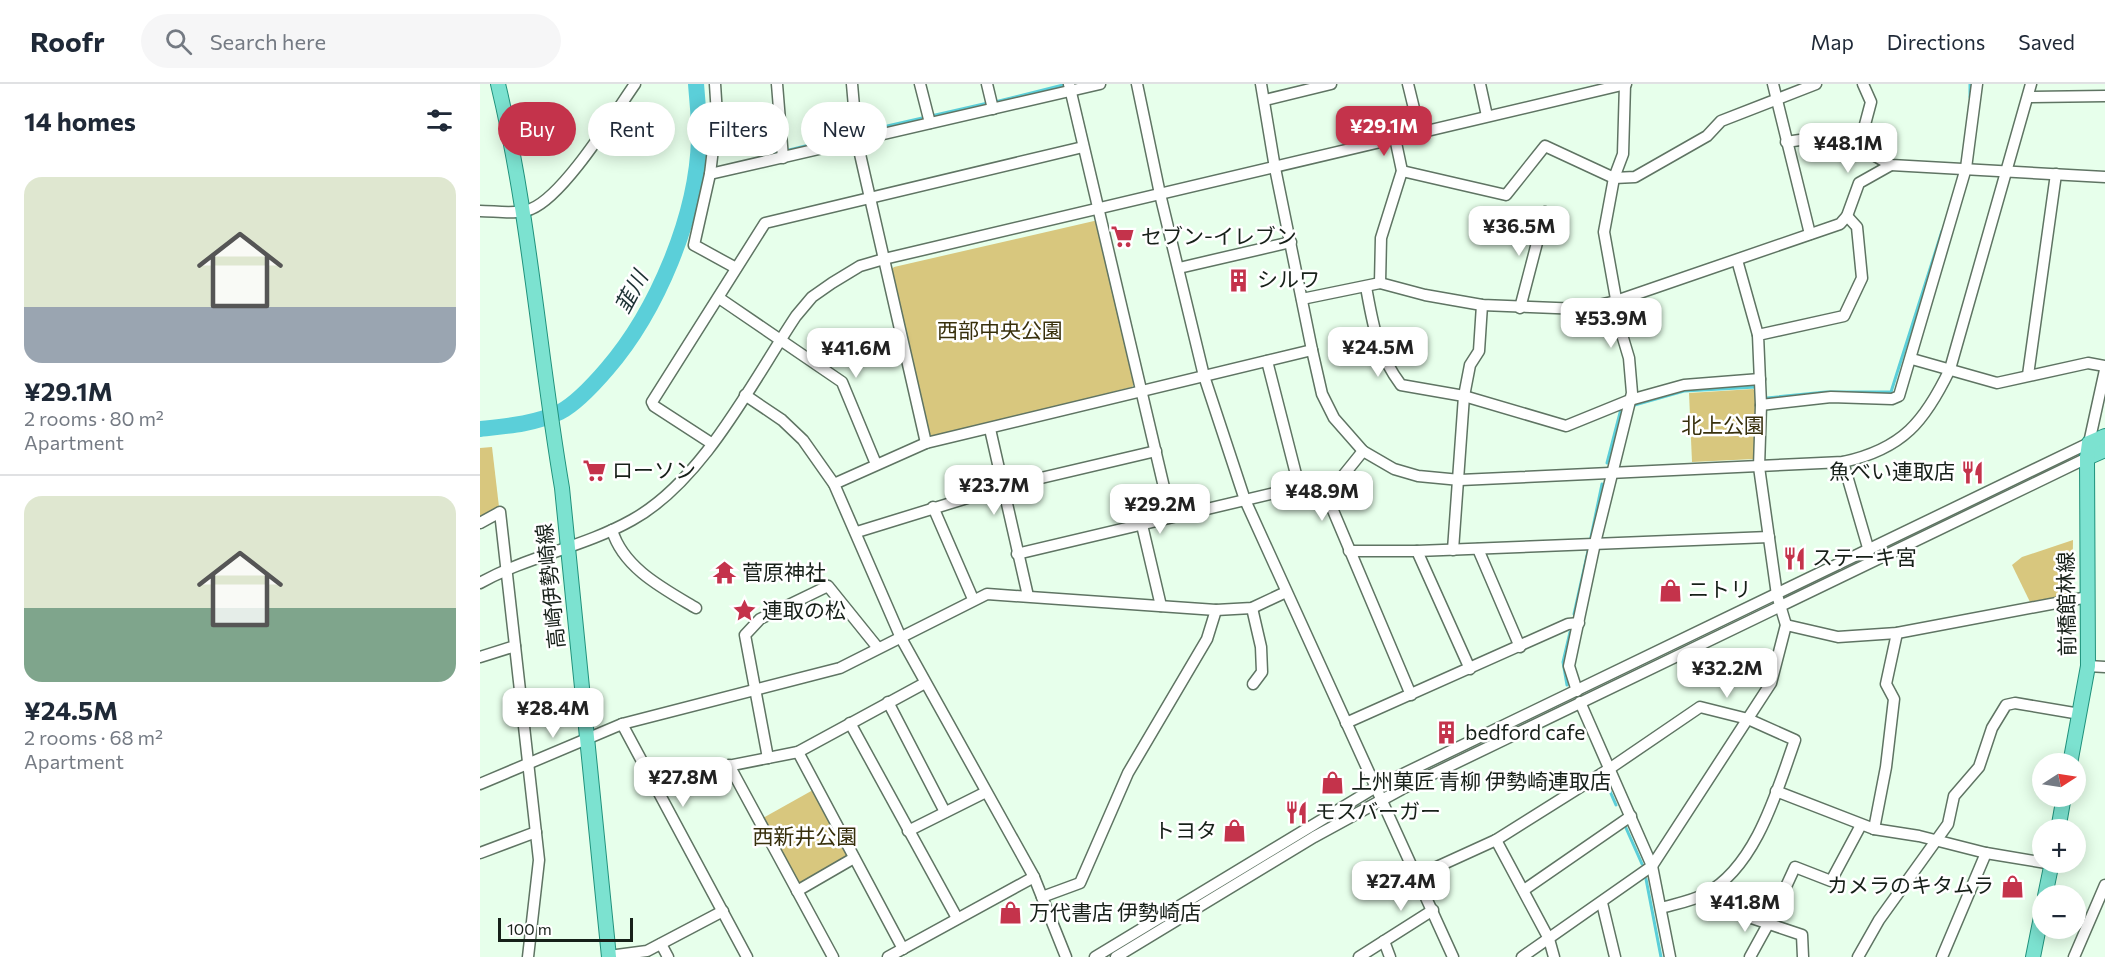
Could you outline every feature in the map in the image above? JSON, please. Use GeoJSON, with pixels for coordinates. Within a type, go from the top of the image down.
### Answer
{"type":"FeatureCollection","features":[{"type":"Feature","properties":{"kind":"main road"},"geometry":{"type":"LineString","coordinates":[[498,84],[517,169],[523,210]]}},
{"type":"Feature","properties":{"kind":"main road","name":"高崎伊勢崎線"},"geometry":{"type":"LineString","coordinates":[[523,210],[568,546],[609,957]]}},
{"type":"Feature","properties":{"kind":"main road"},"geometry":{"type":"LineString","coordinates":[[2089,443],[2105,436]]}},
{"type":"Feature","properties":{"kind":"main road","name":"前橋館林線"},"geometry":{"type":"LineString","coordinates":[[2072,753],[2088,666],[2087,458],[2089,443]]}},
{"type":"Feature","properties":{"kind":"main road"},"geometry":{"type":"LineString","coordinates":[[2087,458],[2105,450]]}},
{"type":"Feature","properties":{"kind":"main road"},"geometry":{"type":"LineString","coordinates":[[2033,957],[2037,939]]}},
{"type":"Feature","properties":{"kind":"street"},"geometry":{"type":"LineString","coordinates":[[480,211],[533,208],[563,183],[635,84]]}},
{"type":"Feature","properties":{"kind":"street"},"geometry":{"type":"LineString","coordinates":[[715,84],[717,115],[710,174],[694,245],[736,268]]}},
{"type":"Feature","properties":{"kind":"street"},"geometry":{"type":"LineString","coordinates":[[777,84],[783,158]]}},
{"type":"Feature","properties":{"kind":"street"},"geometry":{"type":"LineString","coordinates":[[852,84],[854,102]]}},
{"type":"Feature","properties":{"kind":"street"},"geometry":{"type":"LineString","coordinates":[[920,84],[930,123]]}},
{"type":"Feature","properties":{"kind":"street"},"geometry":{"type":"LineString","coordinates":[[987,84],[993,109]]}},
{"type":"Feature","properties":{"kind":"street"},"geometry":{"type":"LineString","coordinates":[[887,134],[1070,88],[1100,84]]}},
{"type":"Feature","properties":{"kind":"street"},"geometry":{"type":"LineString","coordinates":[[1137,84],[1160,194],[1204,376],[1245,500],[1453,957]]}},
{"type":"Feature","properties":{"kind":"street"},"geometry":{"type":"LineString","coordinates":[[1262,84],[1275,168],[1322,394],[1330,410],[1363,451],[1394,469],[1418,476],[1460,480],[1759,468],[1843,462],[1868,456],[1885,447],[1912,428],[1934,403],[1950,369],[2031,84]]}},
{"type":"Feature","properties":{"kind":"street"},"geometry":{"type":"LineString","coordinates":[[1265,100],[1330,84]]}},
{"type":"Feature","properties":{"kind":"street"},"geometry":{"type":"LineString","coordinates":[[1408,84],[1420,133]]}},
{"type":"Feature","properties":{"kind":"street"},"geometry":{"type":"LineString","coordinates":[[1480,84],[1487,116]]}},
{"type":"Feature","properties":{"kind":"street"},"geometry":{"type":"LineString","coordinates":[[480,583],[507,570],[612,530],[644,513],[671,493],[711,443],[780,339],[812,297],[860,266],[884,258],[1098,207],[1275,168],[1626,84],[1623,154],[1614,178],[1604,232],[1629,358],[1632,393],[1595,543],[1569,666],[1578,697],[1652,866],[1671,957]]}},
{"type":"Feature","properties":{"kind":"street"},"geometry":{"type":"LineString","coordinates":[[1773,84],[1810,234]]}},
{"type":"Feature","properties":{"kind":"street"},"geometry":{"type":"LineString","coordinates":[[1402,171],[1506,195],[1545,146],[1614,178],[1635,177],[1707,136],[1721,121],[1816,84]]}},
{"type":"Feature","properties":{"kind":"street"},"geometry":{"type":"LineString","coordinates":[[1863,84],[1871,102],[1859,147],[1891,165],[2105,177]]}},
{"type":"Feature","properties":{"kind":"street"},"geometry":{"type":"LineString","coordinates":[[1761,405],[1831,397],[1897,398],[1912,359],[1966,168],[1977,84]]}},
{"type":"Feature","properties":{"kind":"street"},"geometry":{"type":"LineString","coordinates":[[1070,88],[1172,517]]}},
{"type":"Feature","properties":{"kind":"street"},"geometry":{"type":"LineString","coordinates":[[2029,97],[2105,96]]}},
{"type":"Feature","properties":{"kind":"street"},"geometry":{"type":"LineString","coordinates":[[1786,142],[1862,131]]}},
{"type":"Feature","properties":{"kind":"street"},"geometry":{"type":"LineString","coordinates":[[1380,283],[1381,238],[1402,171],[1395,138]]}},
{"type":"Feature","properties":{"kind":"street"},"geometry":{"type":"LineString","coordinates":[[711,443],[654,406],[652,402],[765,224],[1083,147]]}},
{"type":"Feature","properties":{"kind":"street"},"geometry":{"type":"LineString","coordinates":[[710,174],[801,154]]}},
{"type":"Feature","properties":{"kind":"street"},"geometry":{"type":"LineString","coordinates":[[860,156],[926,443]]}},
{"type":"Feature","properties":{"kind":"street"},"geometry":{"type":"LineString","coordinates":[[1302,299],[1380,283],[1425,295],[1482,305],[1581,309],[1616,301],[1840,224],[1847,216],[1859,183],[1891,165]]}},
{"type":"Feature","properties":{"kind":"street"},"geometry":{"type":"LineString","coordinates":[[2028,375],[2056,174]]}},
{"type":"Feature","properties":{"kind":"street"},"geometry":{"type":"LineString","coordinates":[[1520,308],[1545,212]]}},
{"type":"Feature","properties":{"kind":"street"},"geometry":{"type":"LineString","coordinates":[[1758,335],[1844,316],[1862,278],[1857,226],[1847,216]]}},
{"type":"Feature","properties":{"kind":"street"},"geometry":{"type":"LineString","coordinates":[[1179,268],[1291,242]]}},
{"type":"Feature","properties":{"kind":"street"},"geometry":{"type":"LineString","coordinates":[[1522,957],[1652,866],[1771,683],[1786,625],[1778,601],[1759,468],[1761,405],[1758,335],[1737,260]]}},
{"type":"Feature","properties":{"kind":"street"},"geometry":{"type":"LineString","coordinates":[[1366,287],[1375,339],[1390,371],[1401,385],[1464,396],[1566,426],[1630,400],[1684,385],[1760,379]]}},
{"type":"Feature","properties":{"kind":"street"},"geometry":{"type":"LineString","coordinates":[[719,298],[842,382],[876,465]]}},
{"type":"Feature","properties":{"kind":"street"},"geometry":{"type":"LineString","coordinates":[[1453,550],[1460,480],[1464,396],[1470,365],[1479,351],[1482,305]]}},
{"type":"Feature","properties":{"kind":"street"},"geometry":{"type":"LineString","coordinates":[[834,484],[926,443],[1312,350]]}},
{"type":"Feature","properties":{"kind":"street"},"geometry":{"type":"LineString","coordinates":[[1912,359],[1997,383],[2088,363],[2105,366]]}},
{"type":"Feature","properties":{"kind":"street"},"geometry":{"type":"LineString","coordinates":[[1267,361],[1299,486]]}},
{"type":"Feature","properties":{"kind":"street"},"geometry":{"type":"LineString","coordinates":[[1778,601],[1869,551],[2089,443],[2105,370]]}},
{"type":"Feature","properties":{"kind":"street"},"geometry":{"type":"LineString","coordinates":[[745,395],[782,420],[803,440],[834,484],[857,532],[901,638],[1034,877],[1066,957]]}},
{"type":"Feature","properties":{"kind":"street"},"geometry":{"type":"LineString","coordinates":[[990,429],[1028,596]]}},
{"type":"Feature","properties":{"kind":"street"},"geometry":{"type":"LineString","coordinates":[[857,532],[1003,487],[1156,451]]}},
{"type":"Feature","properties":{"kind":"street"},"geometry":{"type":"LineString","coordinates":[[1017,554],[1342,477],[1363,451]]}},
{"type":"Feature","properties":{"kind":"street"},"geometry":{"type":"LineString","coordinates":[[1095,957],[1376,788],[1578,697],[1778,601],[2087,458]]}},
{"type":"Feature","properties":{"kind":"street"},"geometry":{"type":"LineString","coordinates":[[1843,462],[1869,551]]}},
{"type":"Feature","properties":{"kind":"street"},"geometry":{"type":"LineString","coordinates":[[1321,482],[1411,695]]}},
{"type":"Feature","properties":{"kind":"street"},"geometry":{"type":"LineString","coordinates":[[933,507],[974,599]]}},
{"type":"Feature","properties":{"kind":"street"},"geometry":{"type":"LineString","coordinates":[[480,523],[500,512],[539,869],[528,957]]}},
{"type":"Feature","properties":{"kind":"street"},"geometry":{"type":"LineString","coordinates":[[1142,525],[1161,606]]}},
{"type":"Feature","properties":{"kind":"street"},"geometry":{"type":"LineString","coordinates":[[612,530],[615,539],[646,578],[696,608]]}},
{"type":"Feature","properties":{"kind":"street"},"geometry":{"type":"LineString","coordinates":[[1349,551],[1453,550],[1769,537]]}},
{"type":"Feature","properties":{"kind":"street"},"geometry":{"type":"LineString","coordinates":[[1478,549],[1520,647]]}},
{"type":"Feature","properties":{"kind":"street"},"geometry":{"type":"LineString","coordinates":[[1417,551],[1470,669]]}},
{"type":"Feature","properties":{"kind":"street"},"geometry":{"type":"LineString","coordinates":[[768,758],[745,635],[760,618],[828,586],[878,648]]}},
{"type":"Feature","properties":{"kind":"street"},"geometry":{"type":"LineString","coordinates":[[480,783],[587,741],[622,724],[840,668],[987,594],[1216,609],[1252,608],[1286,592]]}},
{"type":"Feature","properties":{"kind":"street"},"geometry":{"type":"LineString","coordinates":[[1786,625],[1838,637],[1897,633],[2088,597]]}},
{"type":"Feature","properties":{"kind":"street"},"geometry":{"type":"LineString","coordinates":[[1252,608],[1261,647],[1262,672],[1253,684]]}},
{"type":"Feature","properties":{"kind":"street"},"geometry":{"type":"LineString","coordinates":[[1042,897],[1080,883],[1128,773],[1208,639],[1216,609]]}},
{"type":"Feature","properties":{"kind":"street"},"geometry":{"type":"LineString","coordinates":[[1346,723],[1568,624],[1579,623]]}},
{"type":"Feature","properties":{"kind":"street"},"geometry":{"type":"LineString","coordinates":[[1874,829],[1886,767],[1894,699],[1886,684],[1897,633]]}},
{"type":"Feature","properties":{"kind":"street"},"geometry":{"type":"LineString","coordinates":[[480,657],[515,646]]}},
{"type":"Feature","properties":{"kind":"street"},"geometry":{"type":"LineString","coordinates":[[2088,666],[2105,667]]}},
{"type":"Feature","properties":{"kind":"street"},"geometry":{"type":"LineString","coordinates":[[652,781],[798,752],[925,683]]}},
{"type":"Feature","properties":{"kind":"street"},"geometry":{"type":"LineString","coordinates":[[1116,957],[1305,842],[1578,697]]}},
{"type":"Feature","properties":{"kind":"street"},"geometry":{"type":"LineString","coordinates":[[888,702],[945,812]]}},
{"type":"Feature","properties":{"kind":"street"},"geometry":{"type":"LineString","coordinates":[[1858,957],[1879,920],[1937,843],[1948,824],[1954,796],[1979,767],[1992,728],[2006,705],[2015,703],[2080,714]]}},
{"type":"Feature","properties":{"kind":"street"},"geometry":{"type":"LineString","coordinates":[[1417,876],[1496,840],[1610,769],[1700,707],[1748,719],[1795,740],[1776,791],[1750,850],[1740,866],[1706,894],[1660,908]]}},
{"type":"Feature","properties":{"kind":"street"},"geometry":{"type":"LineString","coordinates":[[850,723],[957,918]]}},
{"type":"Feature","properties":{"kind":"street"},"geometry":{"type":"LineString","coordinates":[[622,724],[747,957]]}},
{"type":"Feature","properties":{"kind":"street"},"geometry":{"type":"LineString","coordinates":[[798,752],[903,949]]}},
{"type":"Feature","properties":{"kind":"street"},"geometry":{"type":"LineString","coordinates":[[729,765],[833,957]]}},
{"type":"Feature","properties":{"kind":"street"},"geometry":{"type":"LineString","coordinates":[[1776,791],[1874,829],[1919,836],[1937,843],[1986,853],[2032,860]]}},
{"type":"Feature","properties":{"kind":"street"},"geometry":{"type":"LineString","coordinates":[[908,831],[986,792]]}},
{"type":"Feature","properties":{"kind":"street"},"geometry":{"type":"LineString","coordinates":[[1524,890],[1631,816]]}},
{"type":"Feature","properties":{"kind":"street"},"geometry":{"type":"LineString","coordinates":[[1750,957],[1795,867],[1831,881],[1861,825]]}},
{"type":"Feature","properties":{"kind":"street"},"geometry":{"type":"LineString","coordinates":[[480,853],[536,832]]}},
{"type":"Feature","properties":{"kind":"street"},"geometry":{"type":"LineString","coordinates":[[1496,840],[1549,939],[1554,957]]}},
{"type":"Feature","properties":{"kind":"street"},"geometry":{"type":"LineString","coordinates":[[1942,957],[1986,853]]}},
{"type":"Feature","properties":{"kind":"street"},"geometry":{"type":"LineString","coordinates":[[796,891],[854,858]]}},
{"type":"Feature","properties":{"kind":"street"},"geometry":{"type":"LineString","coordinates":[[888,957],[1034,877]]}},
{"type":"Feature","properties":{"kind":"street"},"geometry":{"type":"LineString","coordinates":[[2074,957],[2105,885]]}},
{"type":"Feature","properties":{"kind":"street"},"geometry":{"type":"LineString","coordinates":[[1706,894],[1719,907],[1802,935],[1803,957]]}},
{"type":"Feature","properties":{"kind":"street"},"geometry":{"type":"LineString","coordinates":[[1602,903],[1615,957]]}},
{"type":"Feature","properties":{"kind":"street"},"geometry":{"type":"LineString","coordinates":[[1359,957],[1433,910]]}},
{"type":"Feature","properties":{"kind":"street"},"geometry":{"type":"LineString","coordinates":[[609,957],[642,952],[723,911]]}},
{"type":"Feature","properties":{"kind":"street"},"geometry":{"type":"LineString","coordinates":[[1384,941],[1390,957]]}},
{"type":"Feature","properties":{"kind":"street"},"geometry":{"type":"LineString","coordinates":[[661,944],[668,957]]}},
{"type":"Feature","properties":{"kind":"green space","name":"西部中央公園"},"geometry":{"type":"Polygon","coordinates":[[[1094,221],[1098,222],[1135,383],[1132,387],[933,437],[930,434],[891,270],[894,267],[1094,221]]]}},
{"type":"Feature","properties":{"kind":"green space","name":"北上公園"},"geometry":{"type":"Polygon","coordinates":[[[1753,389],[1757,393],[1754,459],[1692,462],[1689,393],[1753,389]]]}},
{"type":"Feature","properties":{"kind":"green space"},"geometry":{"type":"Polygon","coordinates":[[[492,447],[499,507],[480,518],[480,448],[492,447]]]}},
{"type":"Feature","properties":{"kind":"green space"},"geometry":{"type":"Polygon","coordinates":[[[2073,540],[2072,594],[2030,602],[2012,565],[2022,557],[2073,540]]]}},
{"type":"Feature","properties":{"kind":"green space","name":"西新井公園"},"geometry":{"type":"Polygon","coordinates":[[[813,790],[848,856],[798,885],[763,818],[813,790]]]}},
{"type":"Feature","properties":{"kind":"waterway","name":"韮川"},"geometry":{"type":"LineString","coordinates":[[480,429],[531,422],[566,408],[607,369],[642,319],[671,261],[691,199],[697,169],[699,139],[696,84]]}},
{"type":"Feature","properties":{"kind":"waterway"},"geometry":{"type":"LineString","coordinates":[[995,102],[1067,84]]}},
{"type":"Feature","properties":{"kind":"waterway"},"geometry":{"type":"LineString","coordinates":[[1970,84],[1970,97]]}},
{"type":"Feature","properties":{"kind":"waterway"},"geometry":{"type":"LineString","coordinates":[[887,126],[988,103]]}},
{"type":"Feature","properties":{"kind":"waterway"},"geometry":{"type":"LineString","coordinates":[[789,150],[801,147]]}},
{"type":"Feature","properties":{"kind":"waterway"},"geometry":{"type":"LineString","coordinates":[[695,169],[708,168]]}},
{"type":"Feature","properties":{"kind":"waterway"},"geometry":{"type":"LineString","coordinates":[[1767,398],[1826,392],[1891,392],[1942,231]]}},
{"type":"Feature","properties":{"kind":"waterway"},"geometry":{"type":"LineString","coordinates":[[1631,406],[1684,391],[1756,387]]}},
{"type":"Feature","properties":{"kind":"waterway"},"geometry":{"type":"LineString","coordinates":[[1607,463],[1621,409]]}},
{"type":"Feature","properties":{"kind":"waterway"},"geometry":{"type":"LineString","coordinates":[[1591,537],[1602,484]]}},
{"type":"Feature","properties":{"kind":"waterway"},"geometry":{"type":"LineString","coordinates":[[1574,614],[1588,551]]}},
{"type":"Feature","properties":{"kind":"waterway"},"geometry":{"type":"LineString","coordinates":[[1567,685],[1563,662],[1570,632]]}},
{"type":"Feature","properties":{"kind":"waterway"},"geometry":{"type":"LineString","coordinates":[[1605,780],[1616,805]]}},
{"type":"Feature","properties":{"kind":"waterway"},"geometry":{"type":"LineString","coordinates":[[1626,828],[1642,864]]}},
{"type":"Feature","properties":{"kind":"waterway"},"geometry":{"type":"LineString","coordinates":[[1646,879],[1661,957]]}},
{"type":"Feature","properties":{"kind":"place","name":"セブン-イレブン"},"geometry":{"type":"Point","coordinates":[1123,237]}},
{"type":"Feature","properties":{"kind":"place","name":"シルワ"},"geometry":{"type":"Point","coordinates":[1239,280]}},
{"type":"Feature","properties":{"kind":"place","name":"ローソン"},"geometry":{"type":"Point","coordinates":[594,471]}},
{"type":"Feature","properties":{"kind":"place","name":"魚べい連取店"},"geometry":{"type":"Point","coordinates":[1973,472]}},
{"type":"Feature","properties":{"kind":"place","name":"ステーキ宮"},"geometry":{"type":"Point","coordinates":[1794,558]}},
{"type":"Feature","properties":{"kind":"place","name":"菅原神社"},"geometry":{"type":"Point","coordinates":[724,573]}},
{"type":"Feature","properties":{"kind":"place","name":"ニトリ"},"geometry":{"type":"Point","coordinates":[1670,590]}},
{"type":"Feature","properties":{"kind":"place","name":"連取の松"},"geometry":{"type":"Point","coordinates":[744,611]}},
{"type":"Feature","properties":{"kind":"place","name":"bedford cafe"},"geometry":{"type":"Point","coordinates":[1447,733]}},
{"type":"Feature","properties":{"kind":"place","name":"上州菓匠 青柳 伊勢崎連取店"},"geometry":{"type":"Point","coordinates":[1333,782]}},
{"type":"Feature","properties":{"kind":"place","name":"モスバーガー"},"geometry":{"type":"Point","coordinates":[1297,812]}},
{"type":"Feature","properties":{"kind":"place","name":"トヨタ"},"geometry":{"type":"Point","coordinates":[1235,831]}},
{"type":"Feature","properties":{"kind":"place","name":"カメラのキタムラ"},"geometry":{"type":"Point","coordinates":[2012,886]}},
{"type":"Feature","properties":{"kind":"place","name":"万代書店 伊勢崎店"},"geometry":{"type":"Point","coordinates":[1011,913]}}]}
